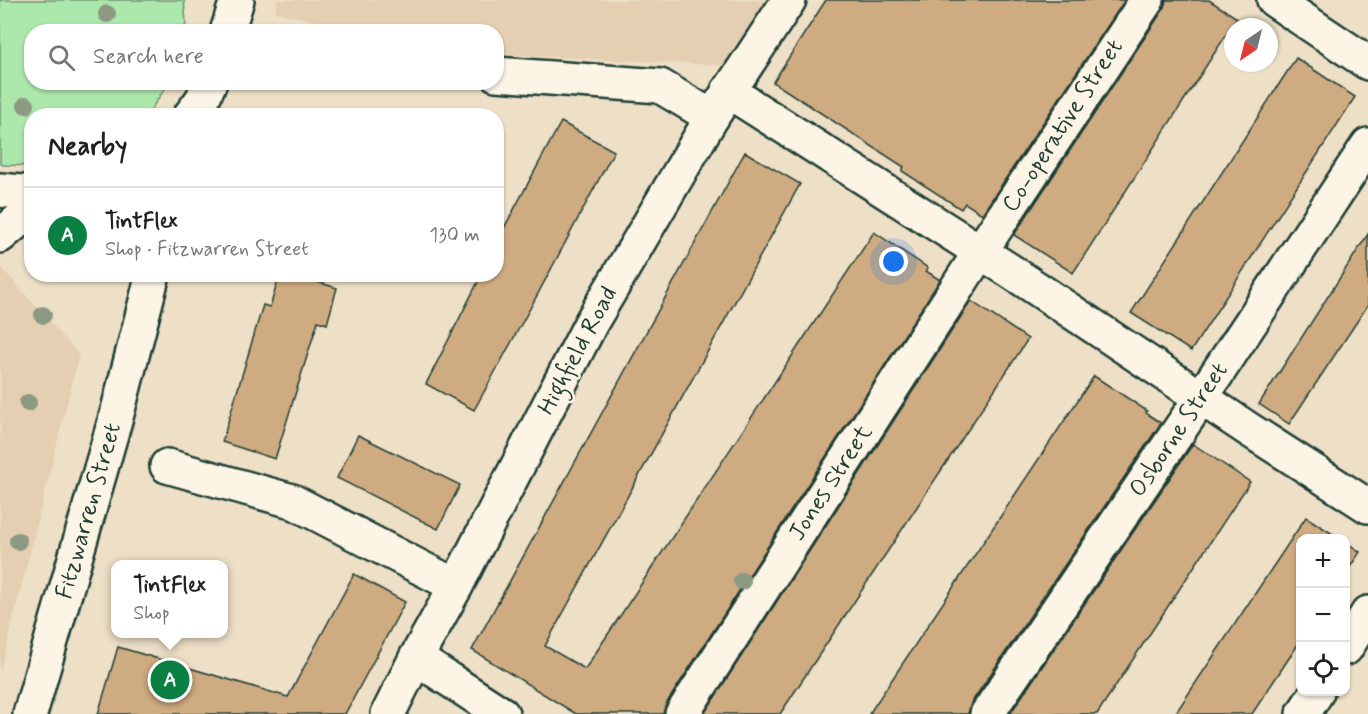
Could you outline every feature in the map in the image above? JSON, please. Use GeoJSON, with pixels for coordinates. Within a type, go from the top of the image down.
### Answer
{"type":"FeatureCollection","features":[{"type":"Feature","properties":{"kind":"street"},"geometry":{"type":"LineString","coordinates":[[225,0],[226,24]]}},
{"type":"Feature","properties":{"kind":"street"},"geometry":{"type":"LineString","coordinates":[[229,24],[237,0]]}},
{"type":"Feature","properties":{"kind":"street","name":"Highfield Road"},"geometry":{"type":"LineString","coordinates":[[388,714],[591,323],[720,104],[789,0]]}},
{"type":"Feature","properties":{"kind":"street","name":"Co-operative Street"},"geometry":{"type":"LineString","coordinates":[[980,252],[1146,0]]}},
{"type":"Feature","properties":{"kind":"street"},"geometry":{"type":"LineString","coordinates":[[1288,4],[1368,63]]}},
{"type":"Feature","properties":{"kind":"street"},"geometry":{"type":"LineString","coordinates":[[504,76],[660,86],[785,127],[1368,506]]}},
{"type":"Feature","properties":{"kind":"street","name":"Osborne Street"},"geometry":{"type":"LineString","coordinates":[[987,714],[1201,398],[1368,145]]}},
{"type":"Feature","properties":{"kind":"street"},"geometry":{"type":"LineString","coordinates":[[0,190],[24,192]]}},
{"type":"Feature","properties":{"kind":"street"},"geometry":{"type":"LineString","coordinates":[[0,236],[24,215]]}},
{"type":"Feature","properties":{"kind":"street","name":"Jones Street"},"geometry":{"type":"LineString","coordinates":[[682,714],[980,252]]}},
{"type":"Feature","properties":{"kind":"street","name":"Fitzwarren Street"},"geometry":{"type":"LineString","coordinates":[[30,714],[118,410],[145,290]]}},
{"type":"Feature","properties":{"kind":"street"},"geometry":{"type":"LineString","coordinates":[[167,466],[292,501],[456,586]]}},
{"type":"Feature","properties":{"kind":"street"},"geometry":{"type":"LineString","coordinates":[[1350,642],[1368,613]]}},
{"type":"Feature","properties":{"kind":"street"},"geometry":{"type":"LineString","coordinates":[[416,658],[502,714]]}},
{"type":"Feature","properties":{"kind":"street"},"geometry":{"type":"LineString","coordinates":[[1303,714],[1314,696]]}},
{"type":"Feature","properties":{"kind":"shaded area"},"geometry":{"type":"Polygon","coordinates":[[[277,0],[770,0],[737,66],[504,54],[504,24],[329,24],[275,12],[277,0]]]}},
{"type":"Feature","properties":{"kind":"shaded area"},"geometry":{"type":"Polygon","coordinates":[[[0,266],[79,355],[0,673],[0,266]]]}},
{"type":"Feature","properties":{"kind":"green space"},"geometry":{"type":"Polygon","coordinates":[[[0,0],[184,0],[186,24],[24,24],[24,90],[164,90],[152,108],[24,108],[24,166],[0,164],[0,0]]]}},
{"type":"Feature","properties":{"kind":"building"},"geometry":{"type":"Polygon","coordinates":[[[826,0],[1125,0],[982,214],[965,203],[961,209],[902,171],[904,167],[773,82],[826,0]]]}},
{"type":"Feature","properties":{"kind":"building"},"geometry":{"type":"Polygon","coordinates":[[[1166,0],[1209,0],[1237,18],[1224,18],[1224,38],[1073,273],[1014,235],[1163,10],[1166,0]]]}},
{"type":"Feature","properties":{"kind":"building"},"geometry":{"type":"Polygon","coordinates":[[[1296,58],[1355,97],[1191,351],[1131,313],[1296,58]]]}},
{"type":"Feature","properties":{"kind":"building"},"geometry":{"type":"Polygon","coordinates":[[[561,122],[614,151],[474,410],[426,384],[478,282],[504,282],[504,228],[561,122]]]}},
{"type":"Feature","properties":{"kind":"building"},"geometry":{"type":"Polygon","coordinates":[[[745,152],[800,184],[545,646],[585,669],[874,232],[928,268],[926,271],[940,280],[666,704],[663,714],[576,714],[472,650],[745,152]]]}},
{"type":"Feature","properties":{"kind":"building"},"geometry":{"type":"Polygon","coordinates":[[[1368,234],[1368,305],[1289,424],[1259,404],[1368,234]]]}},
{"type":"Feature","properties":{"kind":"building"},"geometry":{"type":"Polygon","coordinates":[[[278,282],[318,282],[337,288],[327,324],[318,321],[275,459],[222,442],[263,305],[270,307],[278,282]]]}},
{"type":"Feature","properties":{"kind":"building"},"geometry":{"type":"Polygon","coordinates":[[[971,301],[1028,339],[780,714],[704,714],[971,301]]]}},
{"type":"Feature","properties":{"kind":"building"},"geometry":{"type":"Polygon","coordinates":[[[1094,376],[1161,423],[971,703],[968,714],[869,714],[1094,376]]]}},
{"type":"Feature","properties":{"kind":"building"},"geometry":{"type":"Polygon","coordinates":[[[358,435],[460,485],[438,529],[337,478],[358,435]]]}},
{"type":"Feature","properties":{"kind":"building"},"geometry":{"type":"Polygon","coordinates":[[[1193,444],[1250,482],[1097,714],[1010,714],[1193,444]]]}},
{"type":"Feature","properties":{"kind":"building"},"geometry":{"type":"Polygon","coordinates":[[[1306,517],[1333,534],[1296,534],[1296,648],[1252,714],[1175,714],[1306,517]]]}},
{"type":"Feature","properties":{"kind":"building"},"geometry":{"type":"Polygon","coordinates":[[[1350,545],[1360,552],[1350,567],[1350,545]]]}},
{"type":"Feature","properties":{"kind":"building"},"geometry":{"type":"Polygon","coordinates":[[[354,574],[405,602],[345,714],[98,714],[118,647],[288,697],[354,574]]]}},
{"type":"Feature","properties":{"kind":"place","name":"TintFlex"},"geometry":{"type":"Point","coordinates":[170,680]}}]}
